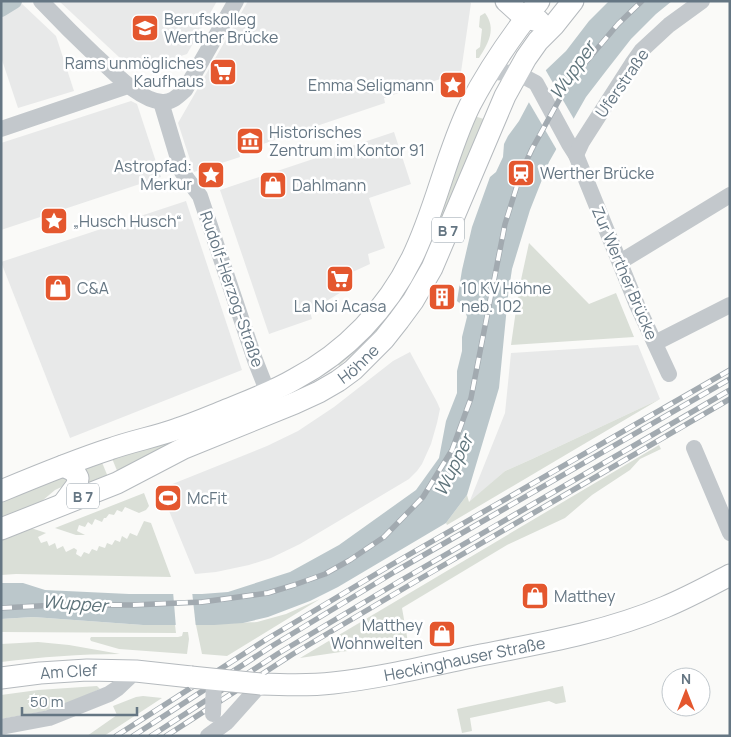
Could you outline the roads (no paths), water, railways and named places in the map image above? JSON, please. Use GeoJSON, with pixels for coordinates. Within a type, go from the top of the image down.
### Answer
{"type":"FeatureCollection","features":[{"type":"Feature","properties":{"kind":"main road"},"geometry":{"type":"LineString","coordinates":[[506,1],[525,18],[554,25]]}},
{"type":"Feature","properties":{"kind":"main road"},"geometry":{"type":"LineString","coordinates":[[538,1],[554,25]]}},
{"type":"Feature","properties":{"kind":"main road","name":"Höhne"},"geometry":{"type":"LineString","coordinates":[[1,491],[122,445],[178,429],[268,393],[324,362],[348,342],[368,322],[400,279],[419,242],[470,105],[489,72],[538,1]]}},
{"type":"Feature","properties":{"kind":"main road","name":"B 7"},"geometry":{"type":"LineString","coordinates":[[554,25],[573,1]]}},
{"type":"Feature","properties":{"kind":"main road","name":"Höhne"},"geometry":{"type":"LineString","coordinates":[[1,529],[117,483],[184,448],[295,403],[319,392],[353,370],[384,339],[418,293],[432,268],[505,96],[526,78],[538,41],[554,25]]}},
{"type":"Feature","properties":{"kind":"main road"},"geometry":{"type":"LineString","coordinates":[[319,392],[331,368],[328,362],[324,362]]}},
{"type":"Feature","properties":{"kind":"main road"},"geometry":{"type":"LineString","coordinates":[[63,466],[74,471],[78,478],[77,485],[63,504]]}},
{"type":"Feature","properties":{"kind":"main road","name":"Heckinghauser Straße"},"geometry":{"type":"LineString","coordinates":[[261,684],[293,686],[374,677],[579,634],[629,620],[665,607],[730,575]]}},
{"type":"Feature","properties":{"kind":"main road","name":"Am Clef"},"geometry":{"type":"LineString","coordinates":[[1,678],[87,670],[136,672],[261,684]]}},
{"type":"Feature","properties":{"kind":"street"},"geometry":{"type":"LineString","coordinates":[[41,1],[128,86],[144,96],[161,102],[168,102],[185,90],[236,1]]}},
{"type":"Feature","properties":{"kind":"street","name":"Uferstraße"},"geometry":{"type":"LineString","coordinates":[[572,150],[582,142],[642,50],[669,25],[702,1]]}},
{"type":"Feature","properties":{"kind":"street"},"geometry":{"type":"LineString","coordinates":[[489,72],[526,78]]}},
{"type":"Feature","properties":{"kind":"street","name":"Zur Werther Brücke"},"geometry":{"type":"LineString","coordinates":[[526,78],[572,150],[637,304],[669,374]]}},
{"type":"Feature","properties":{"kind":"street"},"geometry":{"type":"LineString","coordinates":[[1,129],[128,86]]}},
{"type":"Feature","properties":{"kind":"street","name":"Rudolf-Herzog-Straße"},"geometry":{"type":"LineString","coordinates":[[161,102],[182,172],[200,196],[206,211],[255,360],[268,393]]}},
{"type":"Feature","properties":{"kind":"street"},"geometry":{"type":"LineString","coordinates":[[620,262],[730,195]]}},
{"type":"Feature","properties":{"kind":"street"},"geometry":{"type":"LineString","coordinates":[[655,343],[730,305]]}},
{"type":"Feature","properties":{"kind":"street"},"geometry":{"type":"LineString","coordinates":[[694,448],[730,533]]}},
{"type":"Feature","properties":{"kind":"street","name":"Am Clef"},"geometry":{"type":"LineString","coordinates":[[1,726],[49,718],[109,694],[136,672]]}},
{"type":"Feature","properties":{"kind":"street"},"geometry":{"type":"LineString","coordinates":[[204,736],[210,727],[213,714],[214,679]]}},
{"type":"Feature","properties":{"kind":"street"},"geometry":{"type":"LineString","coordinates":[[208,736],[227,722],[261,684]]}},
{"type":"Feature","properties":{"kind":"water","name":"Wupper"},"geometry":{"type":"Polygon","coordinates":[[[609,1],[672,1],[631,39],[586,97],[549,162],[530,210],[512,269],[499,388],[467,495],[446,523],[338,587],[310,601],[268,617],[243,623],[143,625],[33,617],[1,619],[1,583],[23,583],[45,590],[129,594],[228,592],[290,572],[339,545],[416,490],[439,458],[446,421],[457,393],[457,371],[467,317],[464,307],[457,301],[472,227],[490,177],[496,172],[503,157],[504,144],[508,136],[519,121],[546,70],[566,51],[589,21],[609,1]]]}},
{"type":"Feature","properties":{"kind":"waterway"},"geometry":{"type":"LineString","coordinates":[[1,9],[14,1]]}},
{"type":"Feature","properties":{"kind":"railway"},"geometry":{"type":"LineString","coordinates":[[1,608],[202,602],[268,593],[325,574],[384,537],[423,497],[452,450],[471,398],[505,224],[521,173],[532,149],[569,82],[618,24],[642,1]]}},
{"type":"Feature","properties":{"kind":"railway"},"geometry":{"type":"LineString","coordinates":[[116,736],[267,639],[391,565],[730,370]]}},
{"type":"Feature","properties":{"kind":"railway"},"geometry":{"type":"LineString","coordinates":[[133,736],[272,646],[396,571],[730,379]]}},
{"type":"Feature","properties":{"kind":"railway"},"geometry":{"type":"LineString","coordinates":[[151,736],[279,653],[730,390]]}},
{"type":"Feature","properties":{"kind":"railway"},"geometry":{"type":"LineString","coordinates":[[166,736],[293,654],[730,399]]}},
{"type":"Feature","properties":{"kind":"place","name":"Berufskolleg Werther Brücke"},"geometry":{"type":"Point","coordinates":[145,28]}},
{"type":"Feature","properties":{"kind":"place","name":"Rams unmögliches Kaufhaus"},"geometry":{"type":"Point","coordinates":[223,72]}},
{"type":"Feature","properties":{"kind":"place","name":"Emma Seligmann"},"geometry":{"type":"Point","coordinates":[453,85]}},
{"type":"Feature","properties":{"kind":"place","name":"Historisches Zentrum im Kontor 91"},"geometry":{"type":"Point","coordinates":[250,141]}},
{"type":"Feature","properties":{"kind":"place","name":"Werther Brücke"},"geometry":{"type":"Point","coordinates":[521,173]}},
{"type":"Feature","properties":{"kind":"place","name":"Astropfad: Merkur"},"geometry":{"type":"Point","coordinates":[211,175]}},
{"type":"Feature","properties":{"kind":"place","name":"Dahlmann"},"geometry":{"type":"Point","coordinates":[273,185]}},
{"type":"Feature","properties":{"kind":"place","name":"„Husch Husch“"},"geometry":{"type":"Point","coordinates":[54,221]}},
{"type":"Feature","properties":{"kind":"place","name":"La Noi Acasa"},"geometry":{"type":"Point","coordinates":[340,279]}},
{"type":"Feature","properties":{"kind":"place","name":"C&A"},"geometry":{"type":"Point","coordinates":[58,288]}},
{"type":"Feature","properties":{"kind":"place","name":"10 KV Höhne neb. 102"},"geometry":{"type":"Point","coordinates":[442,297]}},
{"type":"Feature","properties":{"kind":"place","name":"McFit"},"geometry":{"type":"Point","coordinates":[168,498]}},
{"type":"Feature","properties":{"kind":"place","name":"Matthey"},"geometry":{"type":"Point","coordinates":[535,596]}},
{"type":"Feature","properties":{"kind":"place","name":"Matthey Wohnwelten"},"geometry":{"type":"Point","coordinates":[442,634]}}]}
